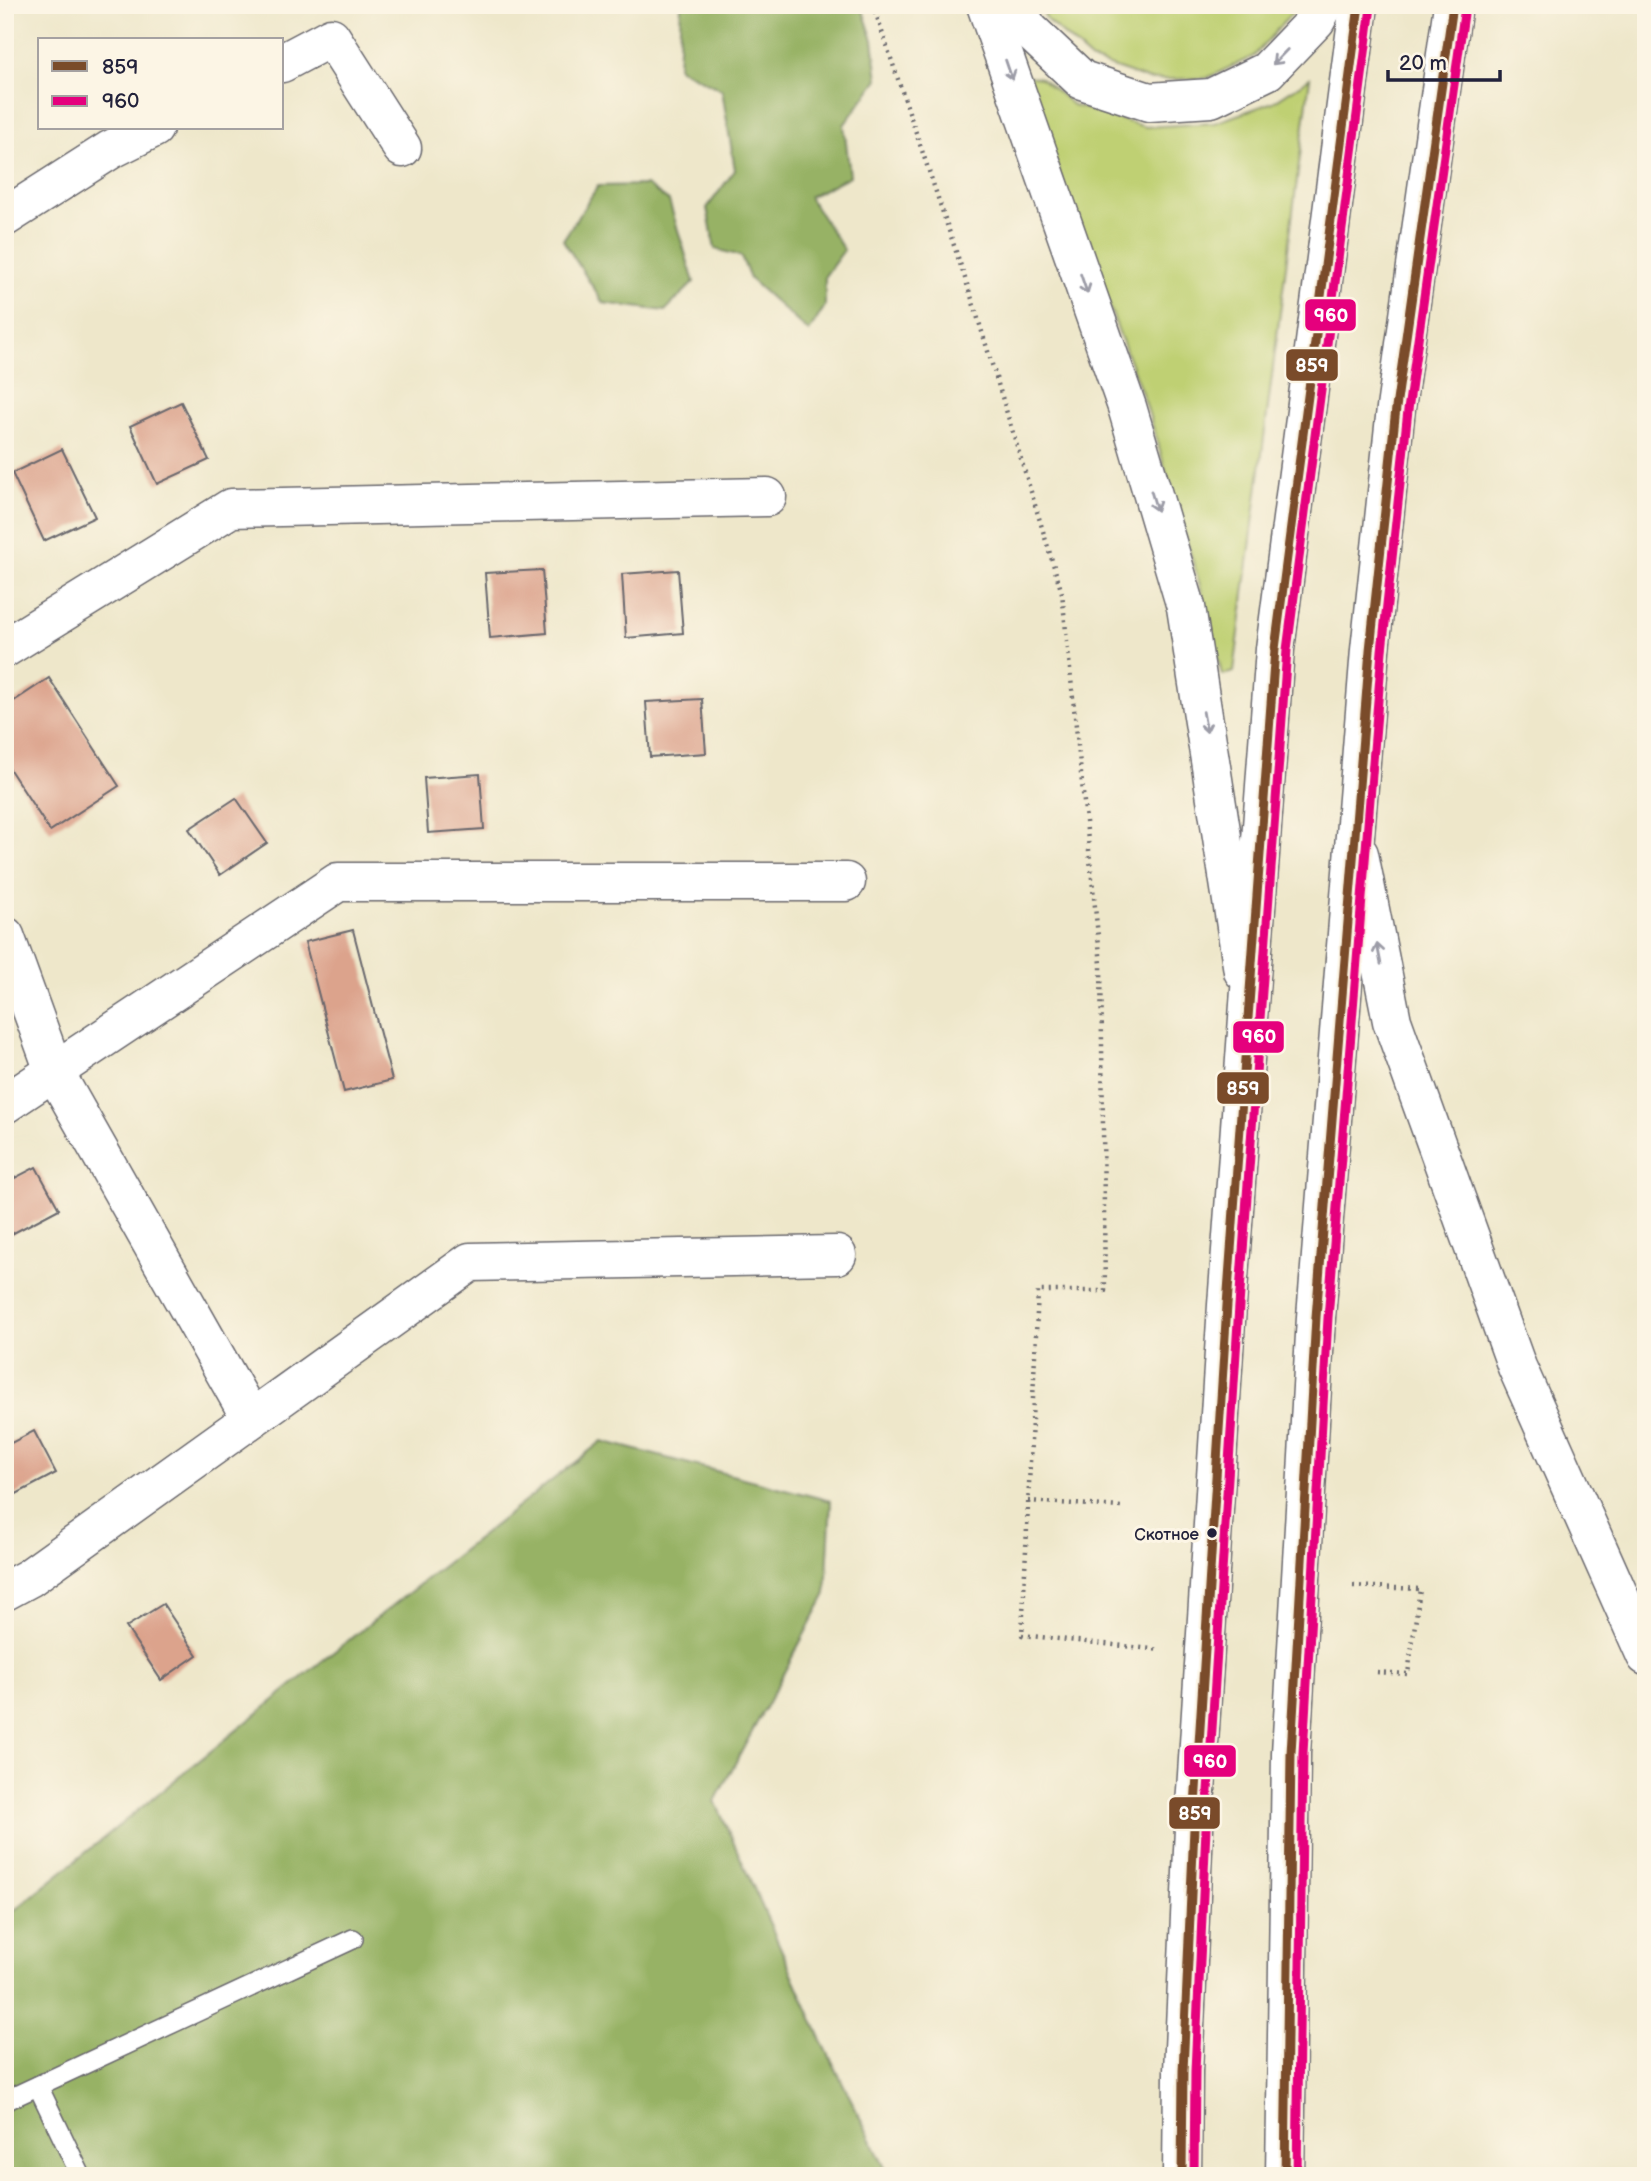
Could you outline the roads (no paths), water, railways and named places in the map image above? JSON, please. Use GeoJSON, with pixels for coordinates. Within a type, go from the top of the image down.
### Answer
{"type":"FeatureCollection","features":[{"type":"Feature","properties":{"kind":"main road"},"geometry":{"type":"LineString","coordinates":[[986,5],[1127,407],[1186,607],[1220,809],[1248,1007]]}},
{"type":"Feature","properties":{"kind":"main road"},"geometry":{"type":"LineString","coordinates":[[1013,5],[1029,30],[1082,80],[1149,102],[1211,98],[1267,71],[1316,20],[1324,5]]}},
{"type":"Feature","properties":{"kind":"main road"},"geometry":{"type":"LineString","coordinates":[[1182,2176],[1183,2071],[1195,1806],[1248,1007],[1275,649],[1359,5]]}},
{"type":"Feature","properties":{"kind":"main road"},"geometry":{"type":"LineString","coordinates":[[1285,2176],[1292,1740],[1316,1317],[1370,650],[1396,408],[1453,5]]}},
{"type":"Feature","properties":{"kind":"main road"},"geometry":{"type":"LineString","coordinates":[[284,62],[331,37],[402,148]]}},
{"type":"Feature","properties":{"kind":"main road"},"geometry":{"type":"LineString","coordinates":[[5,217],[110,150],[150,130]]}},
{"type":"Feature","properties":{"kind":"main road"},"geometry":{"type":"LineString","coordinates":[[5,648],[231,508],[767,497]]}},
{"type":"Feature","properties":{"kind":"main road"},"geometry":{"type":"LineString","coordinates":[[1355,833],[1392,1021],[1517,1367],[1646,1657]]}},
{"type":"Feature","properties":{"kind":"main road"},"geometry":{"type":"LineString","coordinates":[[5,1104],[338,882],[846,882]]}},
{"type":"Feature","properties":{"kind":"main road"},"geometry":{"type":"LineString","coordinates":[[5,936],[54,1072],[250,1417]]}},
{"type":"Feature","properties":{"kind":"main road"},"geometry":{"type":"LineString","coordinates":[[5,1591],[29,1578],[250,1417],[470,1262],[837,1255]]}},
{"type":"Feature","properties":{"kind":"lane"},"geometry":{"type":"LineString","coordinates":[[5,2101],[353,1939]]}},
{"type":"Feature","properties":{"kind":"lane"},"geometry":{"type":"LineString","coordinates":[[38,2086],[81,2176]]}},
{"type":"Feature","properties":{"kind":"place","name":"Скотное"},"geometry":{"type":"Point","coordinates":[1212,1533]}}]}
